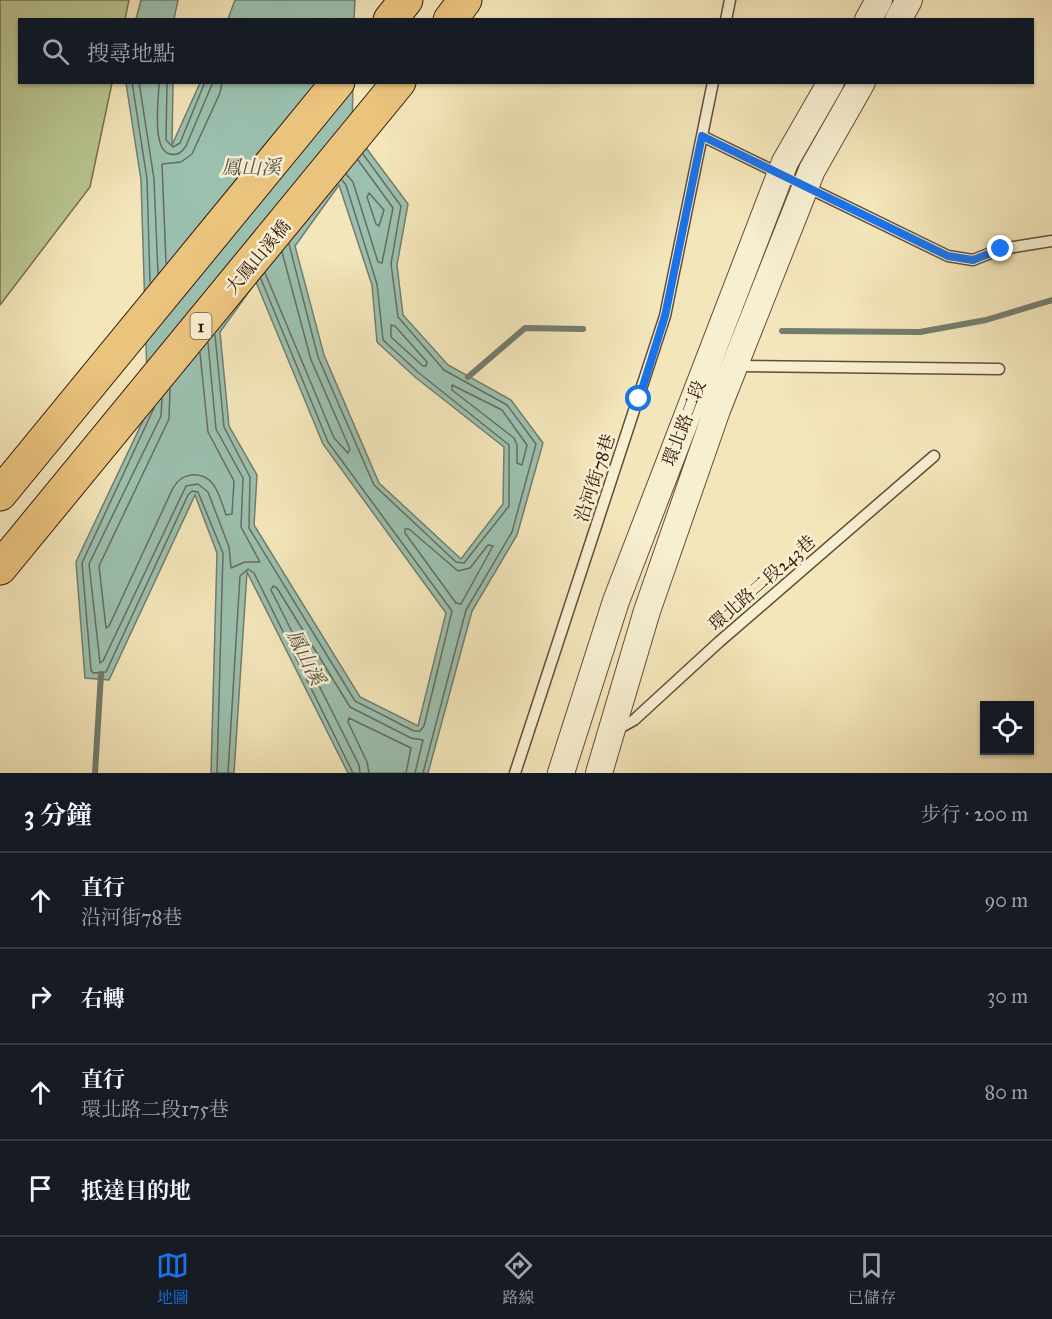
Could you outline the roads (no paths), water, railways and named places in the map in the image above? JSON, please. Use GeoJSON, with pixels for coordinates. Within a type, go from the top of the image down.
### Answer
{"type":"FeatureCollection","features":[{"type":"Feature","properties":{"kind":"highway"},"geometry":{"type":"LineString","coordinates":[[392,18],[406,0]]}},
{"type":"Feature","properties":{"kind":"highway"},"geometry":{"type":"LineString","coordinates":[[452,18],[465,0]]}},
{"type":"Feature","properties":{"kind":"highway"},"geometry":{"type":"LineString","coordinates":[[0,494],[336,84]]}},
{"type":"Feature","properties":{"kind":"highway","name":"大鳳山溪橋"},"geometry":{"type":"LineString","coordinates":[[0,568],[306,200],[397,84]]}},
{"type":"Feature","properties":{"kind":"street"},"geometry":{"type":"LineString","coordinates":[[869,18],[879,0]]}},
{"type":"Feature","properties":{"kind":"street"},"geometry":{"type":"LineString","coordinates":[[899,18],[909,0]]}},
{"type":"Feature","properties":{"kind":"street","name":"環北路二段"},"geometry":{"type":"LineString","coordinates":[[561,773],[616,601],[780,175],[830,84]]}},
{"type":"Feature","properties":{"kind":"street","name":"環北路二段"},"geometry":{"type":"LineString","coordinates":[[599,773],[647,611],[734,366],[806,186],[861,84]]}},
{"type":"Feature","properties":{"kind":"lane"},"geometry":{"type":"LineString","coordinates":[[726,18],[730,0]]}},
{"type":"Feature","properties":{"kind":"lane","name":"沿河街78巷"},"geometry":{"type":"LineString","coordinates":[[515,773],[665,316],[713,84]]}},
{"type":"Feature","properties":{"kind":"lane"},"geometry":{"type":"LineString","coordinates":[[702,136],[948,256],[973,260],[1001,249],[1052,241]]}},
{"type":"Feature","properties":{"kind":"lane"},"geometry":{"type":"LineString","coordinates":[[734,366],[999,369]]}},
{"type":"Feature","properties":{"kind":"lane","name":"環北路二段243巷"},"geometry":{"type":"LineString","coordinates":[[611,733],[634,720],[719,642],[934,456]]}},
{"type":"Feature","properties":{"kind":"water"},"geometry":{"type":"Polygon","coordinates":[[[141,0],[178,0],[174,18],[136,18],[141,0]]]}},
{"type":"Feature","properties":{"kind":"water"},"geometry":{"type":"Polygon","coordinates":[[[235,0],[355,0],[354,18],[228,18],[235,0]]]}},
{"type":"Feature","properties":{"kind":"water","name":"鳳山溪"},"geometry":{"type":"Polygon","coordinates":[[[126,84],[173,84],[172,145],[200,84],[353,84],[352,129],[408,204],[397,265],[403,315],[448,365],[511,400],[543,443],[517,535],[472,611],[428,773],[348,773],[247,572],[234,773],[211,773],[217,553],[195,495],[109,680],[85,678],[76,562],[148,410],[141,180],[126,84]],[[339,185],[295,246],[324,355],[379,483],[461,559],[503,504],[504,447],[415,377],[377,342],[372,285],[339,185]],[[256,282],[220,332],[229,426],[257,475],[254,525],[360,697],[418,726],[446,613],[323,444],[256,282]]]}},
{"type":"Feature","properties":{"kind":"waterway"},"geometry":{"type":"LineString","coordinates":[[782,331],[920,332],[986,320],[1052,300]]}},
{"type":"Feature","properties":{"kind":"waterway"},"geometry":{"type":"LineString","coordinates":[[468,377],[525,328],[583,329]]}},
{"type":"Feature","properties":{"kind":"waterway"},"geometry":{"type":"LineString","coordinates":[[95,773],[101,674]]}}]}
